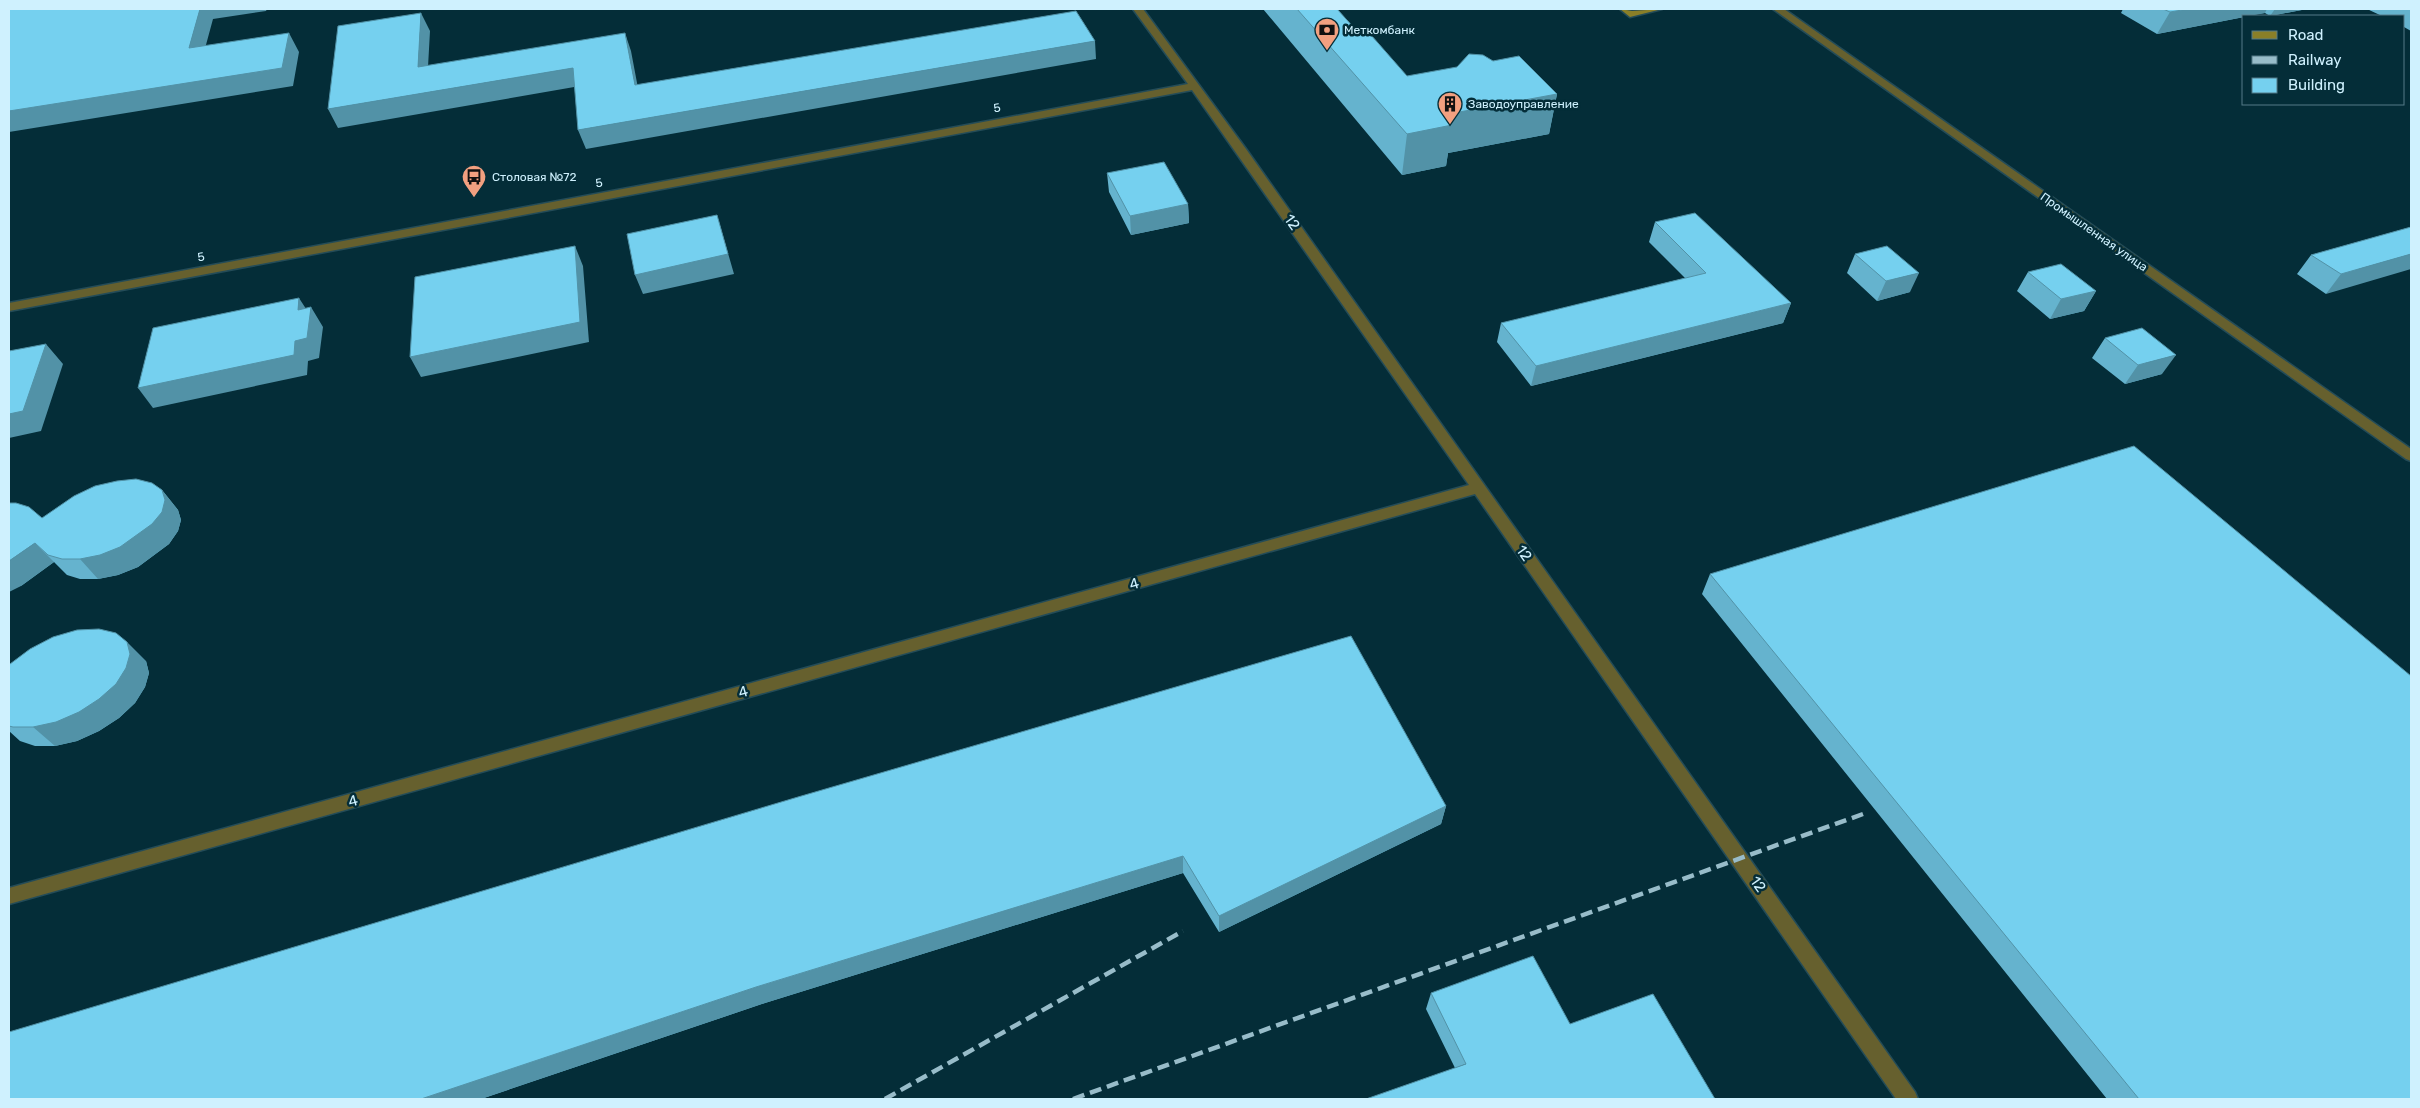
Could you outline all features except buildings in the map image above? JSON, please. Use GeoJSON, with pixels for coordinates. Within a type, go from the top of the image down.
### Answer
{"type":"FeatureCollection","features":[{"type":"Feature","properties":{"kind":"street","name":"12"},"geometry":{"type":"LineString","coordinates":[[1138,9],[1195,86],[1908,1099]]}},
{"type":"Feature","properties":{"kind":"street"},"geometry":{"type":"LineString","coordinates":[[1625,9],[1630,14],[1657,9]]}},
{"type":"Feature","properties":{"kind":"street","name":"Промышленная улица"},"geometry":{"type":"LineString","coordinates":[[1778,9],[2411,456]]}},
{"type":"Feature","properties":{"kind":"street","name":"5"},"geometry":{"type":"LineString","coordinates":[[9,307],[1195,86]]}},
{"type":"Feature","properties":{"kind":"street","name":"4"},"geometry":{"type":"LineString","coordinates":[[9,896],[1478,488]]}},
{"type":"Feature","properties":{"kind":"railway"},"geometry":{"type":"LineString","coordinates":[[1073,1099],[1863,814]]}},
{"type":"Feature","properties":{"kind":"railway"},"geometry":{"type":"LineString","coordinates":[[885,1099],[1183,931]]}},
{"type":"Feature","properties":{"kind":"place","name":"Меткомбанк"},"geometry":{"type":"Point","coordinates":[1327,51]}},
{"type":"Feature","properties":{"kind":"place","name":"Заводоуправление"},"geometry":{"type":"Point","coordinates":[1450,125]}},
{"type":"Feature","properties":{"kind":"place","name":"Столовая №72"},"geometry":{"type":"Point","coordinates":[474,198]}}]}
